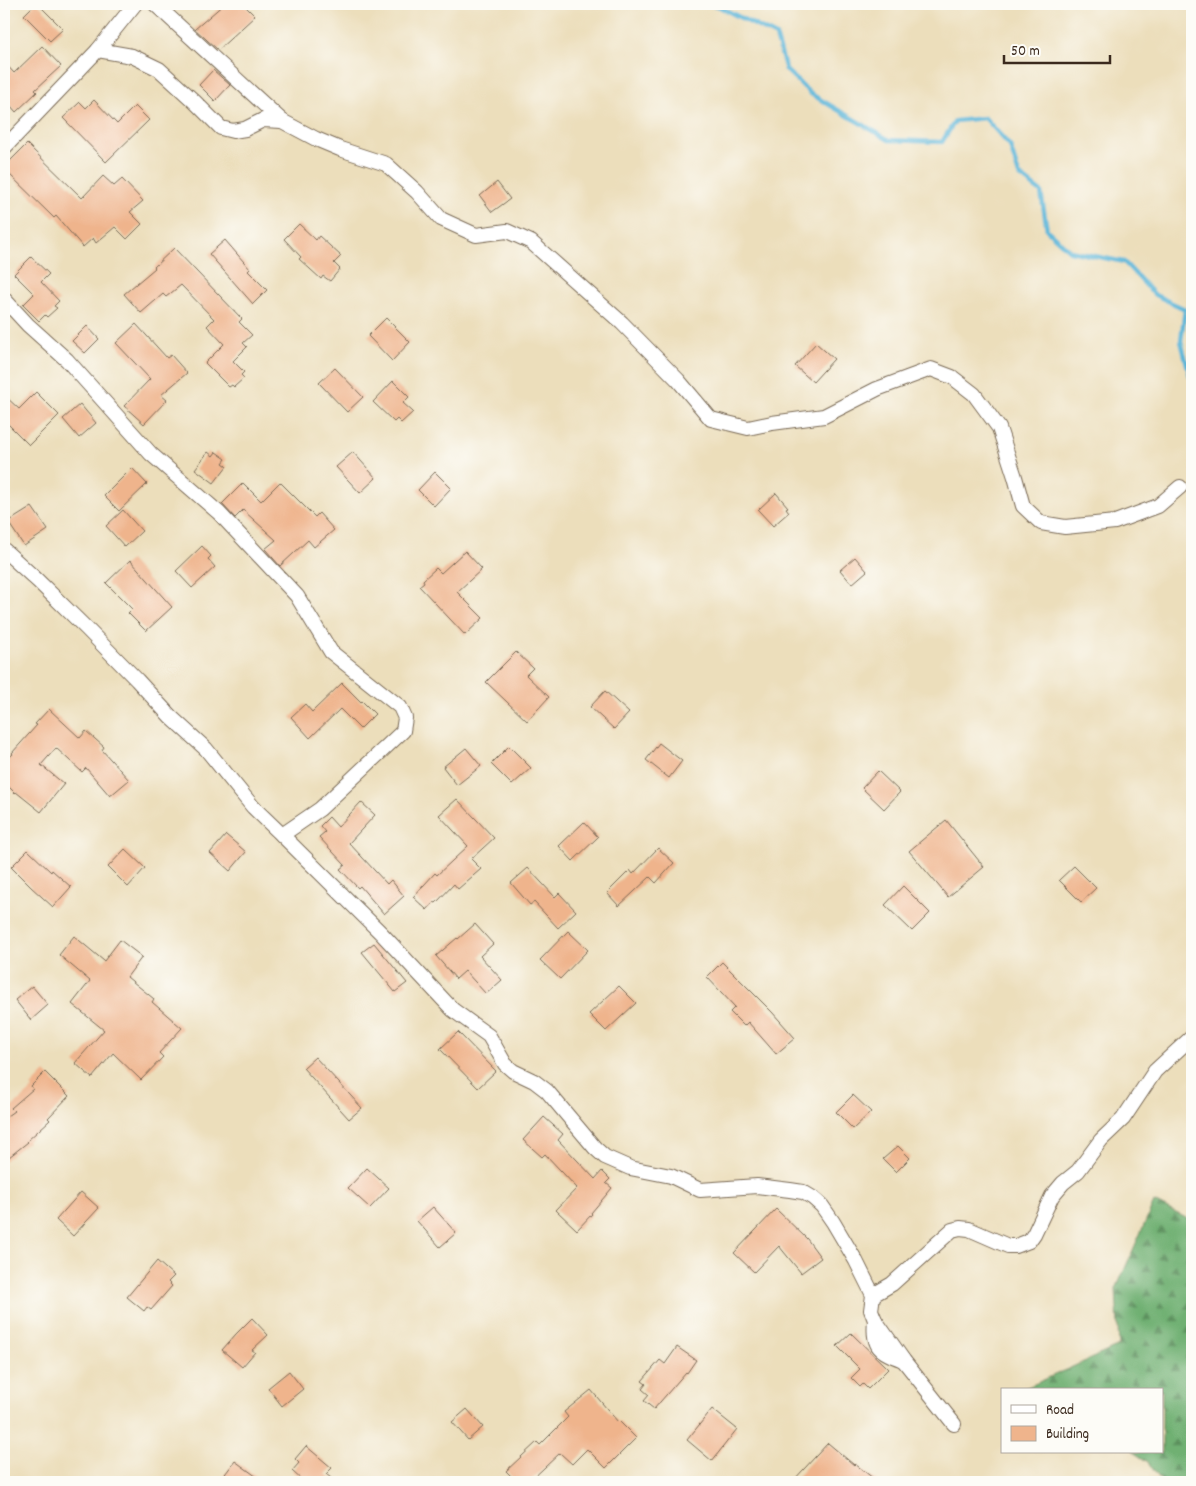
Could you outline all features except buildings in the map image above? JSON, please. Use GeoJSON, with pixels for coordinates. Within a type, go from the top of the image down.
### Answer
{"type":"FeatureCollection","features":[{"type":"Feature","properties":{"kind":"street"},"geometry":{"type":"LineString","coordinates":[[4,148],[98,50],[135,4]]}},
{"type":"Feature","properties":{"kind":"street"},"geometry":{"type":"LineString","coordinates":[[155,4],[282,121],[340,149],[386,164],[417,192],[440,220],[476,235],[507,231],[531,242],[622,323],[678,380],[711,420],[748,428],[824,416],[877,389],[931,369],[952,377],[974,394],[999,428],[1023,506],[1041,522],[1065,527],[1115,522],[1158,506],[1180,487]]}},
{"type":"Feature","properties":{"kind":"street"},"geometry":{"type":"LineString","coordinates":[[98,50],[132,56],[159,69],[221,128],[232,131],[245,129],[263,120],[282,121]]}},
{"type":"Feature","properties":{"kind":"street"},"geometry":{"type":"LineString","coordinates":[[4,299],[28,325],[67,360],[150,454],[220,513],[297,596],[330,652],[400,707],[405,718],[403,731],[320,810],[282,835]]}},
{"type":"Feature","properties":{"kind":"street"},"geometry":{"type":"LineString","coordinates":[[4,550],[38,580],[171,717],[206,749],[253,807],[381,933],[453,1010],[488,1036],[505,1064],[513,1071],[534,1081],[547,1091],[595,1148],[605,1157],[630,1168],[671,1176],[700,1190],[757,1186],[790,1190],[802,1192],[822,1206],[856,1261],[873,1295],[871,1310],[875,1320],[875,1342],[878,1347],[883,1352],[904,1361],[954,1424]]}},
{"type":"Feature","properties":{"kind":"street"},"geometry":{"type":"LineString","coordinates":[[873,1295],[892,1284],[952,1230],[960,1228],[969,1229],[1008,1246],[1016,1246],[1029,1241],[1052,1196],[1063,1183],[1078,1171],[1100,1140],[1123,1119],[1155,1071],[1192,1037]]}},
{"type":"Feature","properties":{"kind":"green space"},"geometry":{"type":"Polygon","coordinates":[[[1154,1202],[1192,1221],[1192,1482],[1162,1482],[1148,1462],[1136,1454],[1164,1454],[1164,1388],[1025,1388],[1119,1346],[1116,1289],[1154,1202]]]}},
{"type":"Feature","properties":{"kind":"waterway"},"geometry":{"type":"LineString","coordinates":[[708,4],[718,6],[776,36],[786,70],[811,94],[889,140],[942,142],[955,121],[985,118],[1010,146],[1019,175],[1041,192],[1047,230],[1070,251],[1124,262],[1155,295],[1185,309],[1181,341],[1190,376],[1192,377]]}}]}
